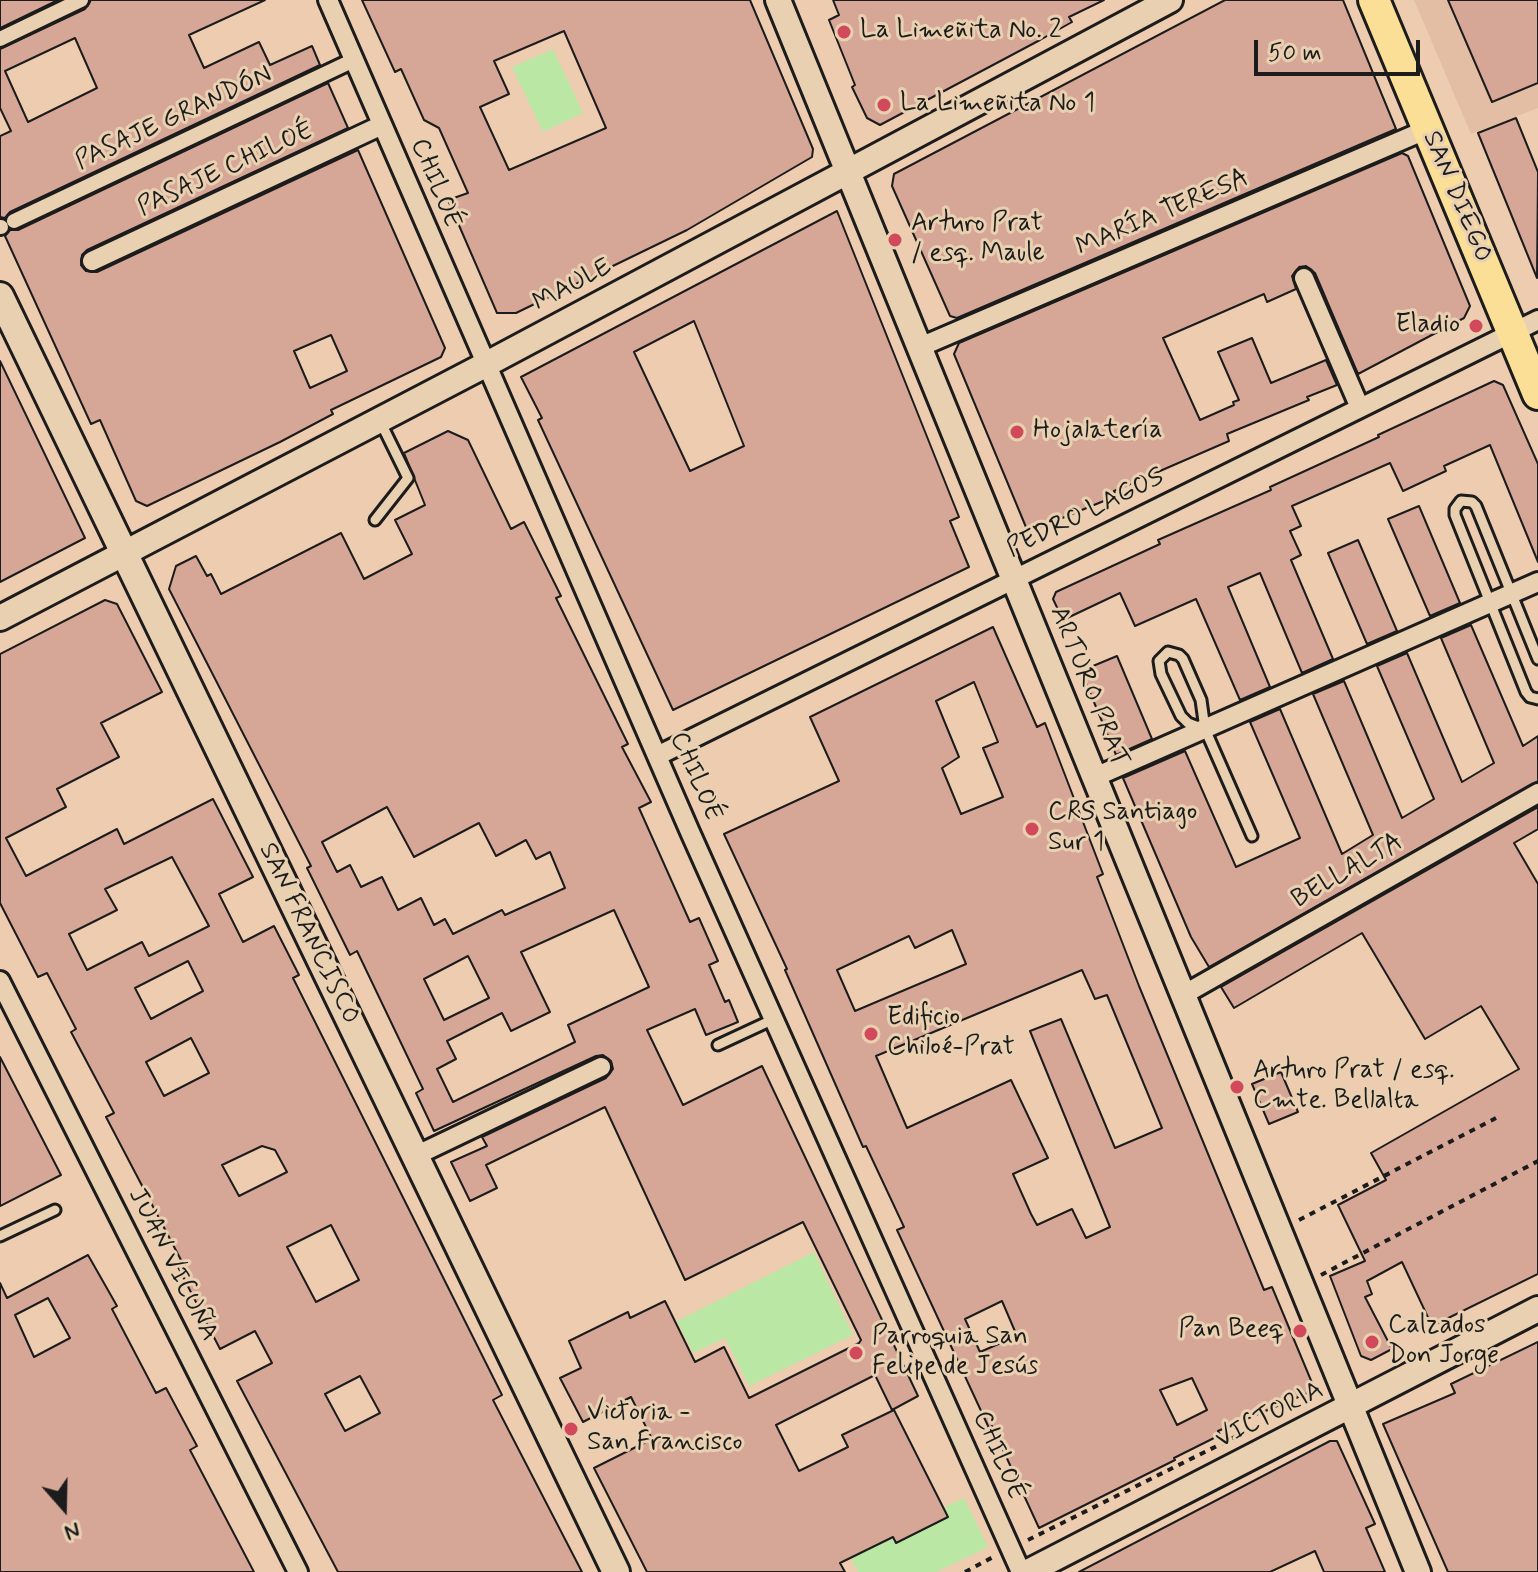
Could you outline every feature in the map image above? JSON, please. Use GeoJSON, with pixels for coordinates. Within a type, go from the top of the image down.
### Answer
{"type":"FeatureCollection","features":[{"type":"Feature","properties":{"kind":"main road","name":"SAN DIEGO"},"geometry":{"type":"LineString","coordinates":[[1374,0],[1428,129],[1525,326],[1538,394]]}},
{"type":"Feature","properties":{"kind":"main road","name":"SAN FRANCISCO"},"geometry":{"type":"LineString","coordinates":[[0,296],[616,1572]]}},
{"type":"Feature","properties":{"kind":"street"},"geometry":{"type":"LineString","coordinates":[[0,39],[81,0]]}},
{"type":"Feature","properties":{"kind":"street","name":"CHILOÉ"},"geometry":{"type":"LineString","coordinates":[[328,0],[657,756],[1021,1572]]}},
{"type":"Feature","properties":{"kind":"street","name":"ARTURO PRAT"},"geometry":{"type":"LineString","coordinates":[[778,0],[1418,1572]]}},
{"type":"Feature","properties":{"kind":"street","name":"MAULE"},"geometry":{"type":"LineString","coordinates":[[0,618],[485,365],[1170,0]]}},
{"type":"Feature","properties":{"kind":"street","name":"PASAJE GRANDÓN"},"geometry":{"type":"LineString","coordinates":[[5,225],[354,60]]}},
{"type":"Feature","properties":{"kind":"street","name":"PASAJE CHILOÉ"},"geometry":{"type":"LineString","coordinates":[[92,261],[382,125]]}},
{"type":"Feature","properties":{"kind":"street","name":"MARÍA TERESA"},"geometry":{"type":"LineString","coordinates":[[920,347],[1428,129]]}},
{"type":"Feature","properties":{"kind":"street"},"geometry":{"type":"LineString","coordinates":[[1304,278],[1360,408]]}},
{"type":"Feature","properties":{"kind":"street","name":"PEDRO LAGOS"},"geometry":{"type":"LineString","coordinates":[[657,756],[1525,326]]}},
{"type":"Feature","properties":{"kind":"street"},"geometry":{"type":"LineString","coordinates":[[1095,777],[1538,582]]}},
{"type":"Feature","properties":{"kind":"street","name":"BELLALTA"},"geometry":{"type":"LineString","coordinates":[[1183,995],[1538,793]]}},
{"type":"Feature","properties":{"kind":"street","name":"JUAN VICUÑA"},"geometry":{"type":"LineString","coordinates":[[0,981],[298,1572]]}},
{"type":"Feature","properties":{"kind":"street"},"geometry":{"type":"LineString","coordinates":[[415,1156],[601,1067]]}},
{"type":"Feature","properties":{"kind":"street","name":"VICTORIA"},"geometry":{"type":"LineString","coordinates":[[1028,1572],[1538,1309]]}},
{"type":"Feature","properties":{"kind":"lane"},"geometry":{"type":"LineString","coordinates":[[375,520],[408,478],[380,420]]}},
{"type":"Feature","properties":{"kind":"lane"},"geometry":{"type":"LineString","coordinates":[[1538,659],[1476,506],[1472,502],[1461,501],[1455,515],[1526,692],[1538,699]]}},
{"type":"Feature","properties":{"kind":"lane"},"geometry":{"type":"LineString","coordinates":[[1205,729],[1188,723],[1176,707],[1159,668],[1159,661],[1168,652],[1183,659],[1201,700],[1205,729],[1252,836]]}},
{"type":"Feature","properties":{"kind":"lane"},"geometry":{"type":"LineString","coordinates":[[718,1045],[774,1019]]}},
{"type":"Feature","properties":{"kind":"lane"},"geometry":{"type":"LineString","coordinates":[[0,1236],[55,1210]]}},
{"type":"Feature","properties":{"kind":"path"},"geometry":{"type":"LineString","coordinates":[[1280,1230],[1496,1118]]}},
{"type":"Feature","properties":{"kind":"path"},"geometry":{"type":"LineString","coordinates":[[1301,1285],[1538,1161]]}},
{"type":"Feature","properties":{"kind":"path"},"geometry":{"type":"LineString","coordinates":[[965,1572],[1262,1423]]}},
{"type":"Feature","properties":{"kind":"shaded area"},"geometry":{"type":"Polygon","coordinates":[[[1414,0],[1538,0],[1538,108],[1471,134],[1414,0]]]}},
{"type":"Feature","properties":{"kind":"green space"},"geometry":{"type":"Polygon","coordinates":[[[553,49],[583,113],[543,132],[512,67],[553,49]]]}},
{"type":"Feature","properties":{"kind":"green space"},"geometry":{"type":"Polygon","coordinates":[[[814,1252],[853,1335],[749,1386],[725,1338],[693,1353],[677,1321],[814,1252]]]}},
{"type":"Feature","properties":{"kind":"green space"},"geometry":{"type":"Polygon","coordinates":[[[964,1498],[988,1547],[936,1572],[858,1572],[849,1554],[964,1498]]]}},
{"type":"Feature","properties":{"kind":"building"},"geometry":{"type":"Polygon","coordinates":[[[0,0],[58,0],[0,28],[0,0]]]}},
{"type":"Feature","properties":{"kind":"building"},"geometry":{"type":"Polygon","coordinates":[[[91,0],[265,0],[189,35],[204,68],[259,42],[270,65],[312,46],[320,65],[10,212],[5,218],[0,217],[0,136],[11,131],[0,108],[0,49],[85,9],[91,0]],[[75,38],[5,71],[28,122],[97,88],[75,38]]]}},
{"type":"Feature","properties":{"kind":"building"},"geometry":{"type":"Polygon","coordinates":[[[362,0],[750,0],[813,149],[812,157],[687,230],[516,313],[497,313],[448,200],[468,193],[439,128],[424,120],[401,69],[395,72],[362,0]],[[564,31],[494,61],[509,94],[480,107],[509,170],[606,128],[564,31]]]}},
{"type":"Feature","properties":{"kind":"building"},"geometry":{"type":"Polygon","coordinates":[[[833,0],[1104,0],[1069,17],[1072,22],[1040,40],[880,125],[867,118],[852,87],[855,85],[829,20],[839,15],[833,0]]]}},
{"type":"Feature","properties":{"kind":"building"},"geometry":{"type":"Polygon","coordinates":[[[1225,0],[1343,0],[1396,129],[957,318],[950,316],[892,186],[894,174],[1225,0]]]}},
{"type":"Feature","properties":{"kind":"building"},"geometry":{"type":"Polygon","coordinates":[[[1448,0],[1538,0],[1538,83],[1492,102],[1448,0]]]}},
{"type":"Feature","properties":{"kind":"building"},"geometry":{"type":"Polygon","coordinates":[[[328,83],[348,128],[87,250],[82,255],[81,265],[86,271],[97,272],[358,150],[445,348],[441,357],[331,410],[333,414],[280,442],[147,506],[136,501],[100,420],[91,424],[5,236],[10,230],[18,230],[328,83]],[[331,335],[294,351],[310,388],[347,371],[331,335]]]}},
{"type":"Feature","properties":{"kind":"building"},"geometry":{"type":"Polygon","coordinates":[[[1516,118],[1538,172],[1537,278],[1478,133],[1516,118]]]}},
{"type":"Feature","properties":{"kind":"building"},"geometry":{"type":"Polygon","coordinates":[[[1402,153],[1408,156],[1470,306],[1464,318],[1358,374],[1315,273],[1306,266],[1299,267],[1292,276],[1296,289],[1267,302],[1264,294],[1163,338],[1200,420],[1239,400],[1218,352],[1252,338],[1271,383],[1326,360],[1337,385],[1227,434],[1229,441],[1114,491],[1116,496],[1028,532],[954,354],[959,343],[1402,153]]]}},
{"type":"Feature","properties":{"kind":"building"},"geometry":{"type":"Polygon","coordinates":[[[837,211],[959,517],[950,521],[969,567],[673,710],[521,377],[837,211]],[[694,321],[634,352],[690,471],[744,446],[694,321]]]}},
{"type":"Feature","properties":{"kind":"building"},"geometry":{"type":"Polygon","coordinates":[[[0,361],[85,538],[0,582],[0,361]]]}},
{"type":"Feature","properties":{"kind":"building"},"geometry":{"type":"Polygon","coordinates":[[[1494,381],[1503,385],[1538,464],[1538,562],[1490,445],[1444,466],[1446,471],[1403,491],[1390,463],[1292,506],[1301,526],[1290,531],[1301,555],[1291,560],[1333,659],[1302,673],[1260,573],[1228,587],[1270,687],[1240,700],[1196,599],[1135,626],[1120,593],[1063,620],[1053,599],[1056,592],[1160,544],[1158,540],[1271,490],[1270,487],[1494,381]]]}},
{"type":"Feature","properties":{"kind":"building"},"geometry":{"type":"Polygon","coordinates":[[[448,431],[468,440],[511,529],[524,522],[561,596],[556,598],[628,744],[622,747],[651,802],[639,808],[690,922],[699,918],[718,961],[709,965],[725,1002],[729,1000],[738,1022],[706,1035],[695,1009],[647,1030],[683,1105],[762,1066],[918,1396],[892,1410],[875,1375],[776,1425],[799,1471],[848,1447],[842,1435],[894,1410],[948,1517],[896,1543],[893,1537],[840,1563],[845,1572],[647,1572],[594,1468],[652,1439],[631,1397],[583,1422],[560,1378],[581,1368],[569,1341],[628,1312],[630,1318],[665,1301],[695,1362],[724,1347],[749,1398],[859,1343],[861,1340],[803,1222],[685,1280],[605,1107],[486,1165],[497,1188],[470,1201],[451,1162],[487,1146],[482,1137],[606,1078],[613,1069],[611,1061],[603,1055],[596,1056],[434,1131],[416,1093],[423,1089],[357,951],[350,955],[307,868],[311,866],[169,589],[176,566],[196,556],[207,576],[211,574],[221,594],[341,533],[364,579],[412,554],[395,520],[425,505],[404,453],[448,431]],[[387,807],[322,842],[337,872],[350,865],[361,887],[382,877],[398,910],[421,898],[434,925],[445,919],[453,934],[502,910],[505,915],[565,888],[550,852],[536,859],[526,840],[496,856],[479,823],[414,857],[387,807]],[[614,910],[521,952],[550,1012],[511,1031],[502,1013],[447,1041],[456,1059],[437,1069],[453,1102],[575,1042],[568,1025],[649,987],[614,910]],[[468,956],[424,979],[444,1020],[489,998],[468,956]]]}},
{"type":"Feature","properties":{"kind":"building"},"geometry":{"type":"Polygon","coordinates":[[[1419,506],[1460,603],[1430,616],[1388,519],[1419,506]]]}},
{"type":"Feature","properties":{"kind":"building"},"geometry":{"type":"Polygon","coordinates":[[[1358,540],[1397,631],[1367,644],[1328,553],[1358,540]]]}},
{"type":"Feature","properties":{"kind":"building"},"geometry":{"type":"Polygon","coordinates":[[[105,600],[117,604],[162,692],[101,723],[119,757],[57,789],[66,807],[6,838],[26,876],[117,829],[124,844],[213,799],[253,877],[219,894],[243,942],[274,926],[299,975],[293,978],[502,1395],[493,1400],[582,1572],[338,1572],[237,1381],[272,1363],[255,1331],[220,1349],[176,1263],[181,1260],[106,1117],[114,1113],[71,1032],[76,1029],[47,973],[38,977],[0,903],[0,654],[105,600]],[[172,857],[105,889],[117,910],[69,934],[87,970],[142,942],[149,956],[209,926],[172,857]],[[188,961],[135,988],[151,1019],[203,991],[188,961]],[[191,1038],[146,1062],[164,1096],[209,1073],[191,1038]],[[262,1146],[222,1165],[239,1196],[287,1172],[275,1150],[262,1146]],[[331,1225],[287,1247],[316,1302],[359,1280],[331,1225]],[[360,1376],[325,1394],[345,1431],[380,1413],[360,1376]]]}},
{"type":"Feature","properties":{"kind":"building"},"geometry":{"type":"Polygon","coordinates":[[[1471,625],[1523,746],[1538,736],[1538,781],[1209,967],[1191,937],[1123,778],[1185,751],[1236,867],[1300,838],[1250,722],[1280,709],[1342,854],[1373,835],[1313,694],[1344,681],[1402,818],[1434,799],[1377,666],[1407,653],[1462,782],[1494,763],[1441,638],[1471,625]]]}},
{"type":"Feature","properties":{"kind":"building"},"geometry":{"type":"Polygon","coordinates":[[[993,627],[1037,727],[1045,723],[1103,874],[1097,877],[1139,986],[1264,1290],[1272,1287],[1315,1390],[1218,1431],[1220,1435],[1175,1460],[1039,1528],[897,1230],[904,1227],[866,1146],[863,1147],[787,969],[724,834],[839,781],[810,717],[993,627]],[[974,682],[936,701],[959,757],[942,768],[961,814],[1003,797],[983,748],[998,742],[974,682]],[[952,930],[915,948],[909,936],[837,970],[855,1011],[966,964],[952,930]],[[1082,970],[876,1056],[907,1128],[1011,1080],[1048,1158],[1013,1174],[1031,1214],[1037,1225],[1072,1209],[1086,1238],[1110,1227],[1030,1031],[1061,1019],[1115,1148],[1162,1128],[1107,995],[1095,999],[1082,970]],[[1002,1301],[965,1319],[980,1352],[1017,1336],[1002,1301]],[[1192,1378],[1160,1390],[1177,1425],[1207,1410],[1192,1378]]]}},
{"type":"Feature","properties":{"kind":"building"},"geometry":{"type":"Polygon","coordinates":[[[1117,656],[1152,739],[1116,755],[1081,671],[1117,656]]]}},
{"type":"Feature","properties":{"kind":"building"},"geometry":{"type":"Polygon","coordinates":[[[1538,807],[1538,829],[1514,843],[1538,884],[1538,1274],[1432,1326],[1402,1262],[1367,1281],[1372,1294],[1365,1297],[1392,1349],[1371,1360],[1361,1356],[1330,1276],[1365,1261],[1338,1205],[1386,1180],[1371,1153],[1519,1069],[1481,1006],[1425,1039],[1362,933],[1234,1008],[1221,987],[1538,807]]]}},
{"type":"Feature","properties":{"kind":"building"},"geometry":{"type":"Polygon","coordinates":[[[0,1057],[61,1175],[0,1206],[0,1057]]]}},
{"type":"Feature","properties":{"kind":"building"},"geometry":{"type":"Polygon","coordinates":[[[1281,1072],[1298,1112],[1269,1124],[1252,1084],[1281,1072]]]}},
{"type":"Feature","properties":{"kind":"building"},"geometry":{"type":"Polygon","coordinates":[[[88,1255],[117,1306],[112,1309],[156,1393],[166,1388],[197,1446],[190,1450],[254,1572],[0,1572],[0,1283],[7,1298],[88,1255]],[[48,1298],[15,1315],[34,1357],[70,1338],[48,1298]]]}},
{"type":"Feature","properties":{"kind":"building"},"geometry":{"type":"Polygon","coordinates":[[[1538,1342],[1538,1572],[1448,1572],[1383,1424],[1455,1393],[1451,1384],[1538,1342]]]}},
{"type":"Feature","properties":{"kind":"building"},"geometry":{"type":"Polygon","coordinates":[[[1330,1441],[1337,1441],[1375,1524],[1366,1528],[1385,1572],[1324,1572],[1315,1551],[1270,1572],[1079,1572],[1330,1441]]]}},
{"type":"Feature","properties":{"kind":"place","name":"La Limeñita No. 2"},"geometry":{"type":"Point","coordinates":[844,32]}},
{"type":"Feature","properties":{"kind":"place","name":"La Limeñita No 1"},"geometry":{"type":"Point","coordinates":[884,105]}},
{"type":"Feature","properties":{"kind":"place","name":"Arturo Prat / esq. Maule"},"geometry":{"type":"Point","coordinates":[895,240]}},
{"type":"Feature","properties":{"kind":"place","name":"Eladio"},"geometry":{"type":"Point","coordinates":[1476,326]}},
{"type":"Feature","properties":{"kind":"place","name":"Hojalatería"},"geometry":{"type":"Point","coordinates":[1017,432]}},
{"type":"Feature","properties":{"kind":"place","name":"CRS Santiago Sur 1"},"geometry":{"type":"Point","coordinates":[1032,829]}},
{"type":"Feature","properties":{"kind":"place","name":"Edificio Chiloé-Prat"},"geometry":{"type":"Point","coordinates":[871,1034]}},
{"type":"Feature","properties":{"kind":"place","name":"Arturo Prat / esq. Cmte. Bellalta"},"geometry":{"type":"Point","coordinates":[1237,1087]}},
{"type":"Feature","properties":{"kind":"place","name":"Pan Beeq"},"geometry":{"type":"Point","coordinates":[1300,1331]}},
{"type":"Feature","properties":{"kind":"place","name":"Calzados Don Jorge"},"geometry":{"type":"Point","coordinates":[1372,1342]}},
{"type":"Feature","properties":{"kind":"place","name":"Parroquia San Felipe de Jesús"},"geometry":{"type":"Point","coordinates":[856,1353]}},
{"type":"Feature","properties":{"kind":"place","name":"Victoria - San Francisco"},"geometry":{"type":"Point","coordinates":[571,1429]}}]}
